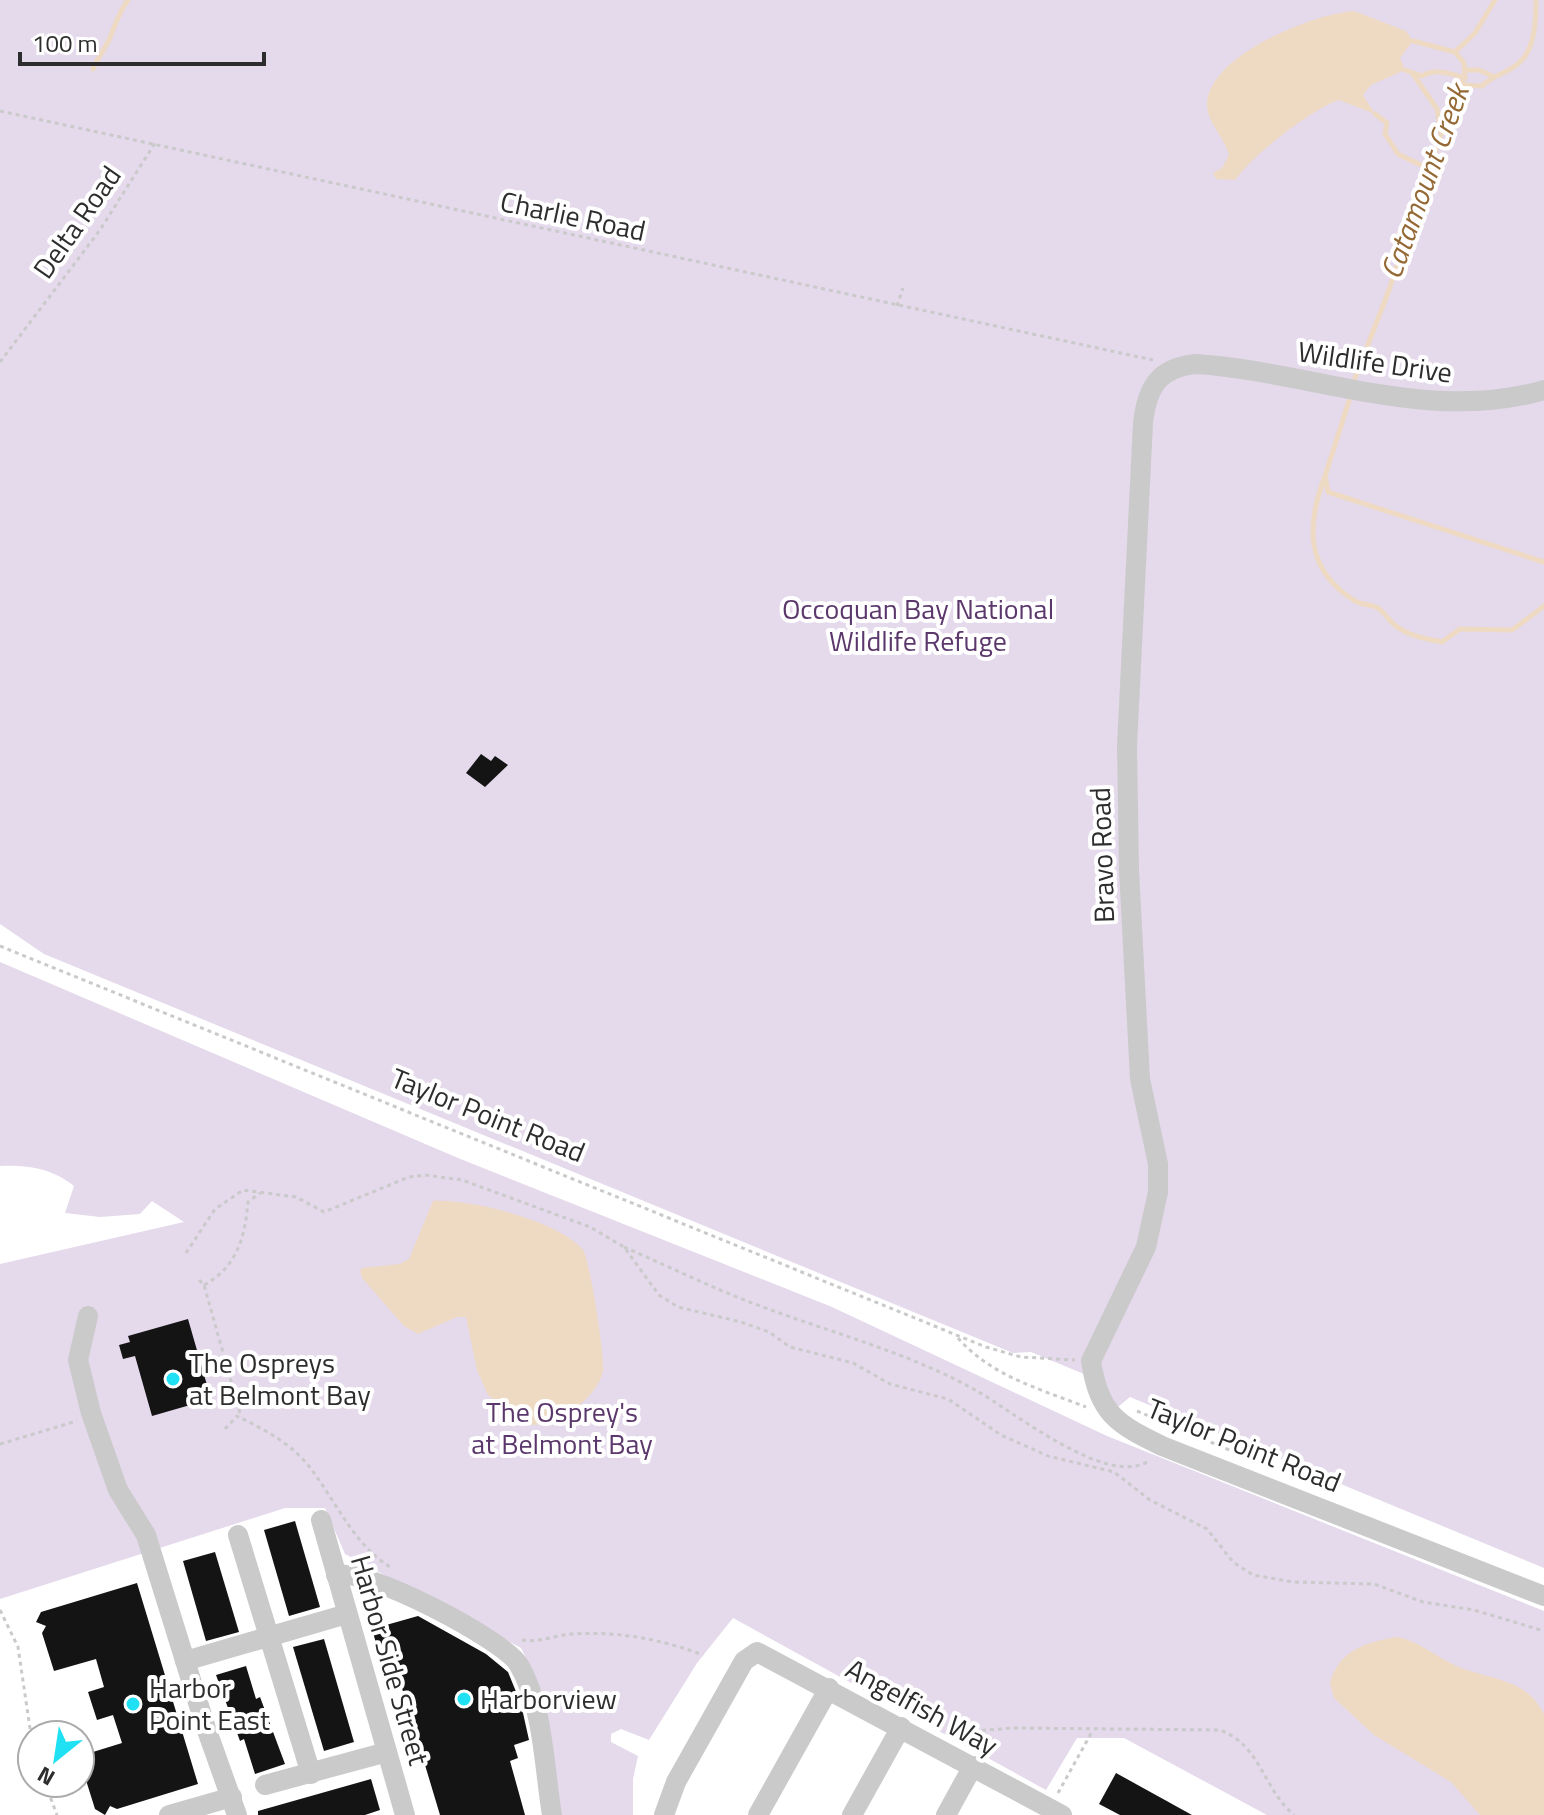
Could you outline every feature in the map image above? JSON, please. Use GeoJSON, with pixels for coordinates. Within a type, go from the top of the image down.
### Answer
{"type":"FeatureCollection","features":[{"type":"Feature","properties":{"kind":"street","name":"Wildlife Drive"},"geometry":{"type":"LineString","coordinates":[[1197,364],[1454,403],[1513,399],[1544,390]]}},
{"type":"Feature","properties":{"kind":"street","name":"Bravo Road"},"geometry":{"type":"LineString","coordinates":[[1091,1361],[1098,1341],[1138,1268],[1158,1192],[1158,1164],[1140,1079],[1129,870],[1128,722],[1145,402],[1152,384],[1163,373],[1179,365],[1197,364]]}},
{"type":"Feature","properties":{"kind":"street"},"geometry":{"type":"LineString","coordinates":[[88,1316],[78,1360],[93,1416],[118,1490],[146,1535],[234,1806],[169,1815]]}},
{"type":"Feature","properties":{"kind":"street","name":"Taylor Point Road"},"geometry":{"type":"LineString","coordinates":[[1091,1361],[1097,1388],[1112,1417],[1124,1427],[1162,1446],[1544,1596]]}},
{"type":"Feature","properties":{"kind":"street","name":"Harbor Side Street"},"geometry":{"type":"LineString","coordinates":[[321,1520],[405,1815]]}},
{"type":"Feature","properties":{"kind":"street"},"geometry":{"type":"LineString","coordinates":[[238,1535],[311,1774]]}},
{"type":"Feature","properties":{"kind":"street"},"geometry":{"type":"LineString","coordinates":[[336,1575],[350,1573],[397,1589],[513,1657],[526,1679],[537,1722],[552,1815]]}},
{"type":"Feature","properties":{"kind":"street"},"geometry":{"type":"LineString","coordinates":[[185,1661],[347,1614]]}},
{"type":"Feature","properties":{"kind":"street","name":"Angelfish Way"},"geometry":{"type":"LineString","coordinates":[[664,1815],[688,1758],[744,1661],[754,1652],[769,1656],[1054,1808]]}},
{"type":"Feature","properties":{"kind":"street"},"geometry":{"type":"LineString","coordinates":[[758,1815],[829,1688]]}},
{"type":"Feature","properties":{"kind":"street"},"geometry":{"type":"LineString","coordinates":[[852,1815],[901,1727]]}},
{"type":"Feature","properties":{"kind":"street"},"geometry":{"type":"LineString","coordinates":[[265,1785],[387,1752]]}},
{"type":"Feature","properties":{"kind":"street"},"geometry":{"type":"LineString","coordinates":[[946,1815],[973,1766]]}},
{"type":"Feature","properties":{"kind":"path","name":"Charlie Road"},"geometry":{"type":"LineString","coordinates":[[0,111],[1139,359]]}},
{"type":"Feature","properties":{"kind":"path","name":"Delta Road"},"geometry":{"type":"LineString","coordinates":[[0,362],[100,230],[155,143]]}},
{"type":"Feature","properties":{"kind":"path"},"geometry":{"type":"LineString","coordinates":[[897,306],[903,288]]}},
{"type":"Feature","properties":{"kind":"path","name":"Taylor Point Road"},"geometry":{"type":"LineString","coordinates":[[0,946],[955,1335],[1021,1357],[1091,1361]]}},
{"type":"Feature","properties":{"kind":"path"},"geometry":{"type":"LineString","coordinates":[[186,1253],[215,1209],[243,1190],[296,1197],[324,1212],[409,1177],[425,1175],[462,1180],[590,1227],[624,1247],[762,1307],[905,1356],[977,1391],[1082,1455],[1139,1467],[1162,1446]]}},
{"type":"Feature","properties":{"kind":"path"},"geometry":{"type":"LineString","coordinates":[[204,1285],[233,1258],[244,1241],[248,1202],[264,1191]]}},
{"type":"Feature","properties":{"kind":"path"},"geometry":{"type":"LineString","coordinates":[[624,1247],[659,1295],[678,1307],[769,1332],[790,1347],[853,1363],[890,1384],[948,1399],[1001,1435],[1048,1456],[1114,1472],[1150,1500],[1207,1529],[1233,1562],[1253,1575],[1293,1582],[1374,1584],[1423,1602],[1474,1610],[1544,1631]]}},
{"type":"Feature","properties":{"kind":"path"},"geometry":{"type":"LineString","coordinates":[[199,1280],[204,1285],[241,1419]]}},
{"type":"Feature","properties":{"kind":"path","name":"Taylor Point Road"},"geometry":{"type":"LineString","coordinates":[[955,1335],[972,1354],[994,1370],[1087,1407]]}},
{"type":"Feature","properties":{"kind":"path"},"geometry":{"type":"LineString","coordinates":[[0,1444],[93,1416]]}},
{"type":"Feature","properties":{"kind":"path"},"geometry":{"type":"LineString","coordinates":[[225,1429],[237,1416],[295,1451],[356,1536],[394,1570]]}},
{"type":"Feature","properties":{"kind":"path"},"geometry":{"type":"LineString","coordinates":[[0,1610],[18,1647],[29,1719]]}},
{"type":"Feature","properties":{"kind":"path"},"geometry":{"type":"LineString","coordinates":[[517,1638],[530,1642],[574,1634],[614,1635],[656,1639],[703,1655]]}},
{"type":"Feature","properties":{"kind":"path"},"geometry":{"type":"LineString","coordinates":[[974,1731],[1093,1729],[1169,1732],[1206,1728],[1229,1733],[1253,1753],[1276,1797],[1294,1815]]}},
{"type":"Feature","properties":{"kind":"path"},"geometry":{"type":"LineString","coordinates":[[1054,1808],[1093,1729]]}},
{"type":"Feature","properties":{"kind":"green space","name":"Occoquan Bay National Wildlife Refuge"},"geometry":{"type":"Polygon","coordinates":[[[0,0],[1544,0],[1544,1568],[1130,1397],[1113,1411],[1103,1382],[1031,1352],[1013,1353],[44,954],[0,924],[0,0]]]}},
{"type":"Feature","properties":{"kind":"green space","name":"The Osprey's at Belmont Bay"},"geometry":{"type":"Polygon","coordinates":[[[0,962],[458,1158],[832,1307],[1107,1436],[1544,1611],[1544,1815],[1267,1815],[1124,1738],[1077,1738],[1046,1790],[733,1618],[697,1663],[649,1740],[621,1729],[611,1734],[611,1742],[638,1756],[633,1779],[633,1815],[556,1815],[533,1672],[521,1648],[345,1554],[325,1508],[285,1508],[0,1599],[0,1264],[184,1222],[152,1201],[140,1214],[100,1217],[65,1213],[74,1186],[57,1175],[39,1169],[0,1166],[0,962]]]}},
{"type":"Feature","properties":{"kind":"shaded area"},"geometry":{"type":"Polygon","coordinates":[[[1354,11],[1406,31],[1413,41],[1400,58],[1405,70],[1371,85],[1363,95],[1375,114],[1339,100],[1283,134],[1235,180],[1216,179],[1213,173],[1222,168],[1229,155],[1207,105],[1212,87],[1224,70],[1242,55],[1289,29],[1354,11]]]}},
{"type":"Feature","properties":{"kind":"shaded area"},"geometry":{"type":"Polygon","coordinates":[[[433,1201],[490,1208],[534,1221],[571,1239],[583,1250],[596,1309],[603,1371],[592,1393],[571,1411],[545,1423],[521,1424],[488,1395],[477,1370],[466,1317],[457,1317],[418,1334],[404,1326],[363,1279],[362,1268],[400,1264],[409,1259],[433,1201]]]}},
{"type":"Feature","properties":{"kind":"shaded area"},"geometry":{"type":"Polygon","coordinates":[[[1397,1637],[1459,1667],[1518,1687],[1536,1702],[1544,1714],[1544,1815],[1480,1815],[1451,1782],[1374,1735],[1334,1698],[1330,1683],[1347,1655],[1365,1645],[1397,1637]]]}},
{"type":"Feature","properties":{"kind":"building"},"geometry":{"type":"Polygon","coordinates":[[[481,754],[491,761],[495,756],[508,765],[485,787],[466,773],[481,754]]]}},
{"type":"Feature","properties":{"kind":"building","name":"The Ospreys at Belmont Bay"},"geometry":{"type":"Polygon","coordinates":[[[188,1319],[211,1399],[152,1416],[135,1356],[123,1359],[119,1345],[130,1342],[128,1336],[188,1319]]]}},
{"type":"Feature","properties":{"kind":"building"},"geometry":{"type":"Polygon","coordinates":[[[295,1521],[320,1607],[289,1616],[264,1530],[295,1521]]]}},
{"type":"Feature","properties":{"kind":"building"},"geometry":{"type":"Polygon","coordinates":[[[215,1552],[239,1632],[206,1641],[183,1561],[215,1552]]]}},
{"type":"Feature","properties":{"kind":"building","name":"Harbor Point East"},"geometry":{"type":"Polygon","coordinates":[[[137,1583],[198,1784],[117,1809],[110,1806],[105,1815],[95,1809],[92,1799],[96,1799],[96,1751],[122,1743],[113,1715],[97,1720],[88,1692],[104,1687],[96,1659],[54,1671],[42,1633],[46,1626],[36,1622],[41,1612],[137,1583]]]}},
{"type":"Feature","properties":{"kind":"building","name":"Harborview"},"geometry":{"type":"Polygon","coordinates":[[[418,1616],[486,1654],[508,1672],[521,1704],[529,1740],[514,1745],[518,1758],[510,1761],[525,1815],[440,1815],[395,1665],[383,1668],[372,1629],[418,1616]]]}},
{"type":"Feature","properties":{"kind":"building"},"geometry":{"type":"Polygon","coordinates":[[[324,1639],[354,1742],[324,1751],[293,1647],[324,1639]]]}},
{"type":"Feature","properties":{"kind":"building"},"geometry":{"type":"Polygon","coordinates":[[[246,1666],[256,1699],[260,1697],[285,1764],[255,1774],[244,1739],[240,1741],[216,1675],[246,1666]]]}},
{"type":"Feature","properties":{"kind":"building"},"geometry":{"type":"Polygon","coordinates":[[[1116,1773],[1192,1815],[1120,1815],[1099,1804],[1116,1773]]]}},
{"type":"Feature","properties":{"kind":"building"},"geometry":{"type":"Polygon","coordinates":[[[371,1779],[380,1810],[365,1815],[258,1815],[258,1811],[371,1779]]]}},
{"type":"Feature","properties":{"kind":"waterway"},"geometry":{"type":"LineString","coordinates":[[93,69],[128,0]]}},
{"type":"Feature","properties":{"kind":"waterway","name":"Catamount Creek"},"geometry":{"type":"LineString","coordinates":[[1355,378],[1389,290],[1454,96],[1465,78],[1464,63],[1455,52],[1475,33],[1495,0]]}},
{"type":"Feature","properties":{"kind":"waterway"},"geometry":{"type":"LineString","coordinates":[[1461,85],[1482,86],[1522,60],[1533,36],[1536,0]]}},
{"type":"Feature","properties":{"kind":"waterway"},"geometry":{"type":"LineString","coordinates":[[1413,41],[1455,52]]}},
{"type":"Feature","properties":{"kind":"waterway"},"geometry":{"type":"LineString","coordinates":[[1405,70],[1422,76],[1438,72],[1465,78]]}},
{"type":"Feature","properties":{"kind":"waterway"},"geometry":{"type":"LineString","coordinates":[[1467,70],[1479,70],[1492,76]]}},
{"type":"Feature","properties":{"kind":"waterway"},"geometry":{"type":"LineString","coordinates":[[1413,74],[1437,109],[1441,133]]}},
{"type":"Feature","properties":{"kind":"waterway"},"geometry":{"type":"LineString","coordinates":[[1375,114],[1387,123],[1385,134],[1398,154],[1429,169]]}},
{"type":"Feature","properties":{"kind":"waterway","name":"Catamount Creek"},"geometry":{"type":"LineString","coordinates":[[1349,401],[1325,476],[1328,492],[1544,562]]}},
{"type":"Feature","properties":{"kind":"waterway"},"geometry":{"type":"LineString","coordinates":[[1325,476],[1313,529],[1319,561],[1339,589],[1355,601],[1378,608],[1401,629],[1418,637],[1442,642],[1460,629],[1512,630],[1544,606]]}},
{"type":"Feature","properties":{"kind":"place","name":"The Ospreys at Belmont Bay"},"geometry":{"type":"Point","coordinates":[173,1379]}},
{"type":"Feature","properties":{"kind":"place","name":"Harborview"},"geometry":{"type":"Point","coordinates":[464,1699]}},
{"type":"Feature","properties":{"kind":"place","name":"Harbor Point East"},"geometry":{"type":"Point","coordinates":[133,1704]}}]}
